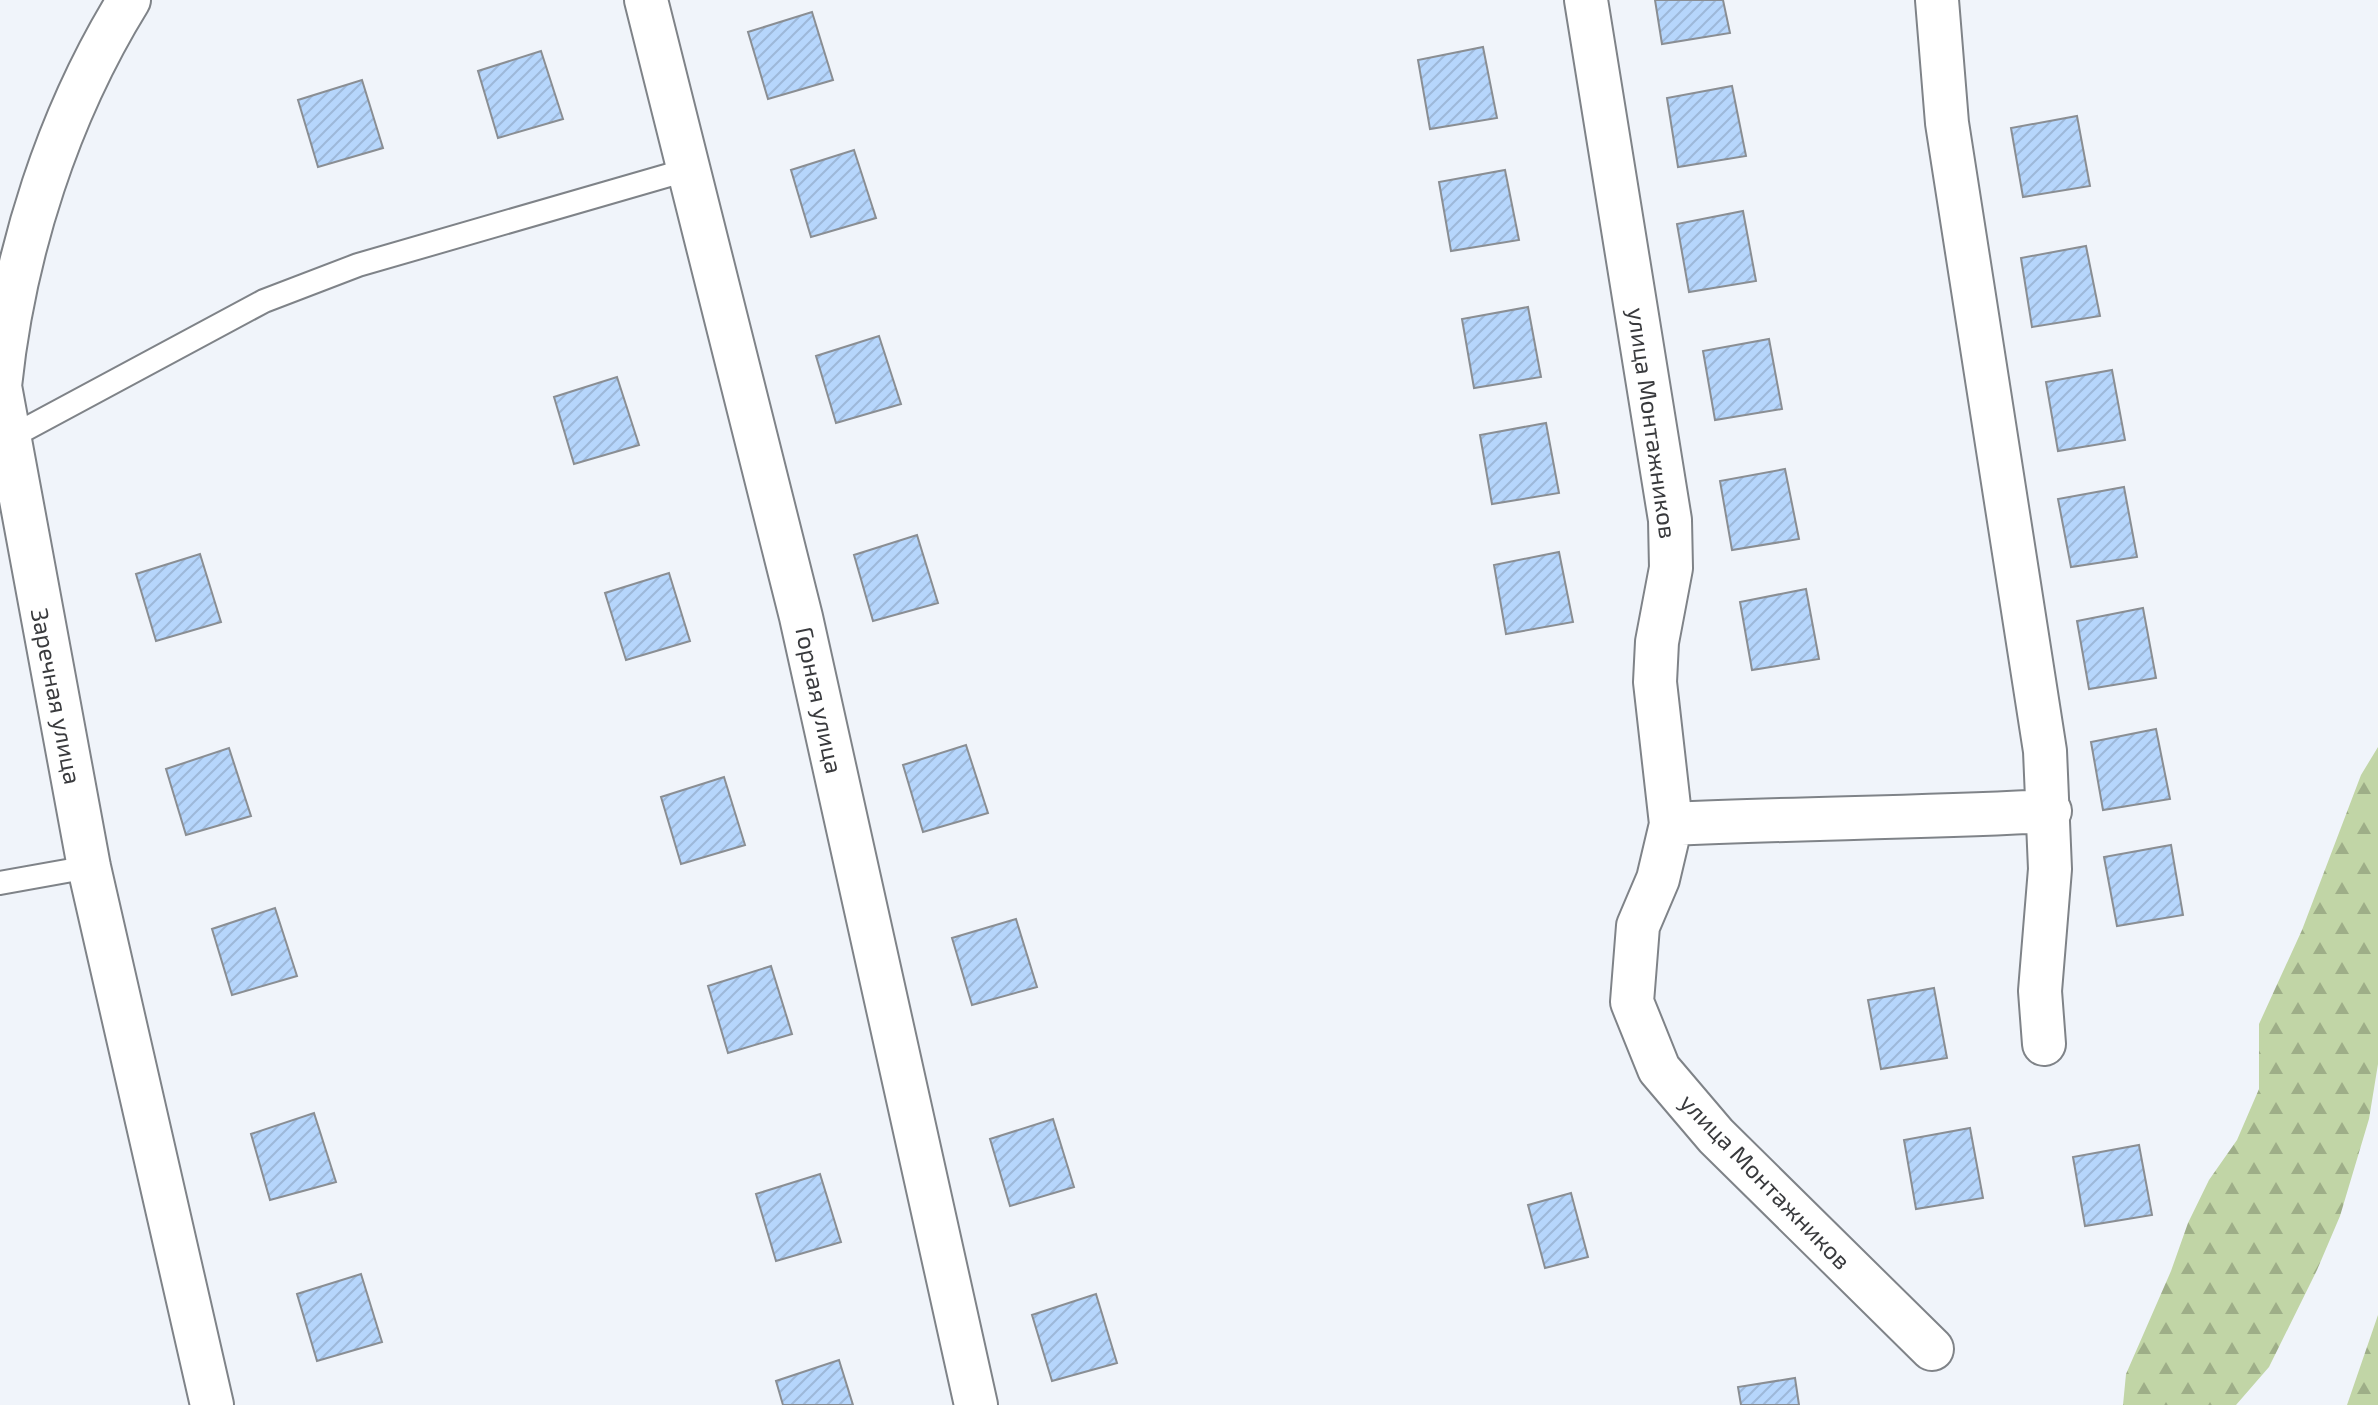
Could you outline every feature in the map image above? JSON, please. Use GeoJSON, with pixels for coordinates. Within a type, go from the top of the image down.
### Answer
{"type":"FeatureCollection","features":[{"type":"Feature","properties":{"kind":"street","name":"Заречная улица"},"geometry":{"type":"LineString","coordinates":[[129,0],[84,80],[44,184],[7,320],[0,386],[89,867],[212,1405]]}},
{"type":"Feature","properties":{"kind":"street","name":"Горная улица"},"geometry":{"type":"LineString","coordinates":[[646,0],[801,617],[976,1405]]}},
{"type":"Feature","properties":{"kind":"street","name":"улица Монтажников"},"geometry":{"type":"LineString","coordinates":[[1586,0],[1670,520],[1671,568],[1657,642],[1655,682],[1671,824],[1658,879],[1638,926],[1632,1002],[1659,1069],[1716,1136],[1932,1349]]}},
{"type":"Feature","properties":{"kind":"street"},"geometry":{"type":"LineString","coordinates":[[1937,0],[1947,123],[1982,327],[2045,751],[2050,811],[2050,869],[2040,991],[2044,1044]]}},
{"type":"Feature","properties":{"kind":"street"},"geometry":{"type":"LineString","coordinates":[[1671,824],[1831,817],[1986,817],[2050,811]]}},
{"type":"Feature","properties":{"kind":"lane"},"geometry":{"type":"LineString","coordinates":[[9,438],[264,301],[358,265],[690,169]]}},
{"type":"Feature","properties":{"kind":"lane"},"geometry":{"type":"LineString","coordinates":[[0,883],[89,867]]}},
{"type":"Feature","properties":{"kind":"green space"},"geometry":{"type":"Polygon","coordinates":[[[2378,747],[2378,1064],[2369,1119],[2340,1216],[2269,1367],[2236,1405],[2123,1405],[2126,1374],[2171,1271],[2188,1223],[2209,1180],[2237,1140],[2259,1089],[2259,1024],[2302,930],[2361,775],[2378,747]]]}},
{"type":"Feature","properties":{"kind":"green space"},"geometry":{"type":"Polygon","coordinates":[[[2378,1315],[2378,1405],[2347,1405],[2378,1315]]]}},
{"type":"Feature","properties":{"kind":"building"},"geometry":{"type":"Polygon","coordinates":[[[1655,0],[1723,0],[1730,33],[1662,44],[1655,0]]]}},
{"type":"Feature","properties":{"kind":"building"},"geometry":{"type":"Polygon","coordinates":[[[812,12],[833,80],[768,99],[748,32],[812,12]]]}},
{"type":"Feature","properties":{"kind":"building"},"geometry":{"type":"Polygon","coordinates":[[[1483,47],[1497,118],[1430,129],[1418,60],[1483,47]]]}},
{"type":"Feature","properties":{"kind":"building"},"geometry":{"type":"Polygon","coordinates":[[[541,51],[563,119],[498,138],[478,71],[541,51]]]}},
{"type":"Feature","properties":{"kind":"building"},"geometry":{"type":"Polygon","coordinates":[[[362,80],[383,148],[318,167],[298,100],[362,80]]]}},
{"type":"Feature","properties":{"kind":"building"},"geometry":{"type":"Polygon","coordinates":[[[1732,86],[1746,156],[1678,167],[1667,98],[1732,86]]]}},
{"type":"Feature","properties":{"kind":"building"},"geometry":{"type":"Polygon","coordinates":[[[2077,116],[2090,186],[2023,197],[2011,128],[2077,116]]]}},
{"type":"Feature","properties":{"kind":"building"},"geometry":{"type":"Polygon","coordinates":[[[854,150],[876,218],[811,237],[791,170],[854,150]]]}},
{"type":"Feature","properties":{"kind":"building"},"geometry":{"type":"Polygon","coordinates":[[[1505,170],[1519,240],[1451,251],[1439,182],[1505,170]]]}},
{"type":"Feature","properties":{"kind":"building"},"geometry":{"type":"Polygon","coordinates":[[[1743,211],[1756,281],[1689,292],[1677,224],[1743,211]]]}},
{"type":"Feature","properties":{"kind":"building"},"geometry":{"type":"Polygon","coordinates":[[[2086,246],[2100,316],[2032,327],[2021,258],[2086,246]]]}},
{"type":"Feature","properties":{"kind":"building"},"geometry":{"type":"Polygon","coordinates":[[[1528,307],[1541,377],[1474,388],[1462,319],[1528,307]]]}},
{"type":"Feature","properties":{"kind":"building"},"geometry":{"type":"Polygon","coordinates":[[[879,336],[901,404],[836,423],[816,356],[879,336]]]}},
{"type":"Feature","properties":{"kind":"building"},"geometry":{"type":"Polygon","coordinates":[[[1769,339],[1782,409],[1715,420],[1703,351],[1769,339]]]}},
{"type":"Feature","properties":{"kind":"building"},"geometry":{"type":"Polygon","coordinates":[[[2112,370],[2125,440],[2058,451],[2046,382],[2112,370]]]}},
{"type":"Feature","properties":{"kind":"building"},"geometry":{"type":"Polygon","coordinates":[[[617,377],[639,445],[574,464],[554,397],[617,377]]]}},
{"type":"Feature","properties":{"kind":"building"},"geometry":{"type":"Polygon","coordinates":[[[1546,423],[1559,493],[1492,504],[1480,435],[1546,423]]]}},
{"type":"Feature","properties":{"kind":"building"},"geometry":{"type":"Polygon","coordinates":[[[1785,469],[1799,539],[1732,550],[1720,481],[1785,469]]]}},
{"type":"Feature","properties":{"kind":"building"},"geometry":{"type":"Polygon","coordinates":[[[2124,487],[2137,557],[2071,567],[2058,499],[2124,487]]]}},
{"type":"Feature","properties":{"kind":"building"},"geometry":{"type":"Polygon","coordinates":[[[917,535],[938,603],[873,621],[854,555],[917,535]]]}},
{"type":"Feature","properties":{"kind":"building"},"geometry":{"type":"Polygon","coordinates":[[[1559,552],[1573,622],[1506,634],[1494,565],[1559,552]]]}},
{"type":"Feature","properties":{"kind":"building"},"geometry":{"type":"Polygon","coordinates":[[[200,554],[221,622],[156,641],[136,574],[200,554]]]}},
{"type":"Feature","properties":{"kind":"building"},"geometry":{"type":"Polygon","coordinates":[[[669,573],[690,641],[626,660],[605,593],[669,573]]]}},
{"type":"Feature","properties":{"kind":"building"},"geometry":{"type":"Polygon","coordinates":[[[1806,589],[1819,659],[1752,670],[1740,602],[1806,589]]]}},
{"type":"Feature","properties":{"kind":"building"},"geometry":{"type":"Polygon","coordinates":[[[2143,608],[2156,678],[2089,689],[2077,621],[2143,608]]]}},
{"type":"Feature","properties":{"kind":"building"},"geometry":{"type":"Polygon","coordinates":[[[2156,729],[2170,799],[2103,810],[2091,742],[2156,729]]]}},
{"type":"Feature","properties":{"kind":"building"},"geometry":{"type":"Polygon","coordinates":[[[966,745],[988,813],[923,832],[903,765],[966,745]]]}},
{"type":"Feature","properties":{"kind":"building"},"geometry":{"type":"Polygon","coordinates":[[[229,748],[251,816],[186,835],[166,769],[229,748]]]}},
{"type":"Feature","properties":{"kind":"building"},"geometry":{"type":"Polygon","coordinates":[[[724,777],[745,845],[681,864],[661,797],[724,777]]]}},
{"type":"Feature","properties":{"kind":"building"},"geometry":{"type":"Polygon","coordinates":[[[2171,845],[2183,915],[2117,926],[2104,857],[2171,845]]]}},
{"type":"Feature","properties":{"kind":"building"},"geometry":{"type":"Polygon","coordinates":[[[275,908],[297,976],[232,995],[212,929],[275,908]]]}},
{"type":"Feature","properties":{"kind":"building"},"geometry":{"type":"Polygon","coordinates":[[[1016,919],[1037,987],[972,1005],[952,938],[1016,919]]]}},
{"type":"Feature","properties":{"kind":"building"},"geometry":{"type":"Polygon","coordinates":[[[771,966],[792,1034],[728,1053],[708,986],[771,966]]]}},
{"type":"Feature","properties":{"kind":"building"},"geometry":{"type":"Polygon","coordinates":[[[1934,988],[1947,1058],[1881,1069],[1868,1000],[1934,988]]]}},
{"type":"Feature","properties":{"kind":"building"},"geometry":{"type":"Polygon","coordinates":[[[314,1113],[336,1182],[270,1200],[251,1134],[314,1113]]]}},
{"type":"Feature","properties":{"kind":"building"},"geometry":{"type":"Polygon","coordinates":[[[1053,1119],[1074,1187],[1010,1206],[990,1139],[1053,1119]]]}},
{"type":"Feature","properties":{"kind":"building"},"geometry":{"type":"Polygon","coordinates":[[[1970,1128],[1983,1198],[1916,1209],[1904,1140],[1970,1128]]]}},
{"type":"Feature","properties":{"kind":"building"},"geometry":{"type":"Polygon","coordinates":[[[2139,1145],[2152,1215],[2085,1226],[2073,1157],[2139,1145]]]}},
{"type":"Feature","properties":{"kind":"building"},"geometry":{"type":"Polygon","coordinates":[[[820,1174],[841,1242],[776,1261],[756,1194],[820,1174]]]}},
{"type":"Feature","properties":{"kind":"building"},"geometry":{"type":"Polygon","coordinates":[[[1571,1193],[1588,1257],[1545,1268],[1528,1205],[1571,1193]]]}},
{"type":"Feature","properties":{"kind":"building"},"geometry":{"type":"Polygon","coordinates":[[[361,1274],[382,1342],[317,1361],[297,1294],[361,1274]]]}},
{"type":"Feature","properties":{"kind":"building"},"geometry":{"type":"Polygon","coordinates":[[[1096,1294],[1117,1363],[1052,1381],[1032,1315],[1096,1294]]]}},
{"type":"Feature","properties":{"kind":"building"},"geometry":{"type":"Polygon","coordinates":[[[839,1360],[853,1405],[783,1405],[776,1381],[839,1360]]]}},
{"type":"Feature","properties":{"kind":"building"},"geometry":{"type":"Polygon","coordinates":[[[1795,1378],[1799,1405],[1741,1405],[1738,1387],[1795,1378]]]}}]}
